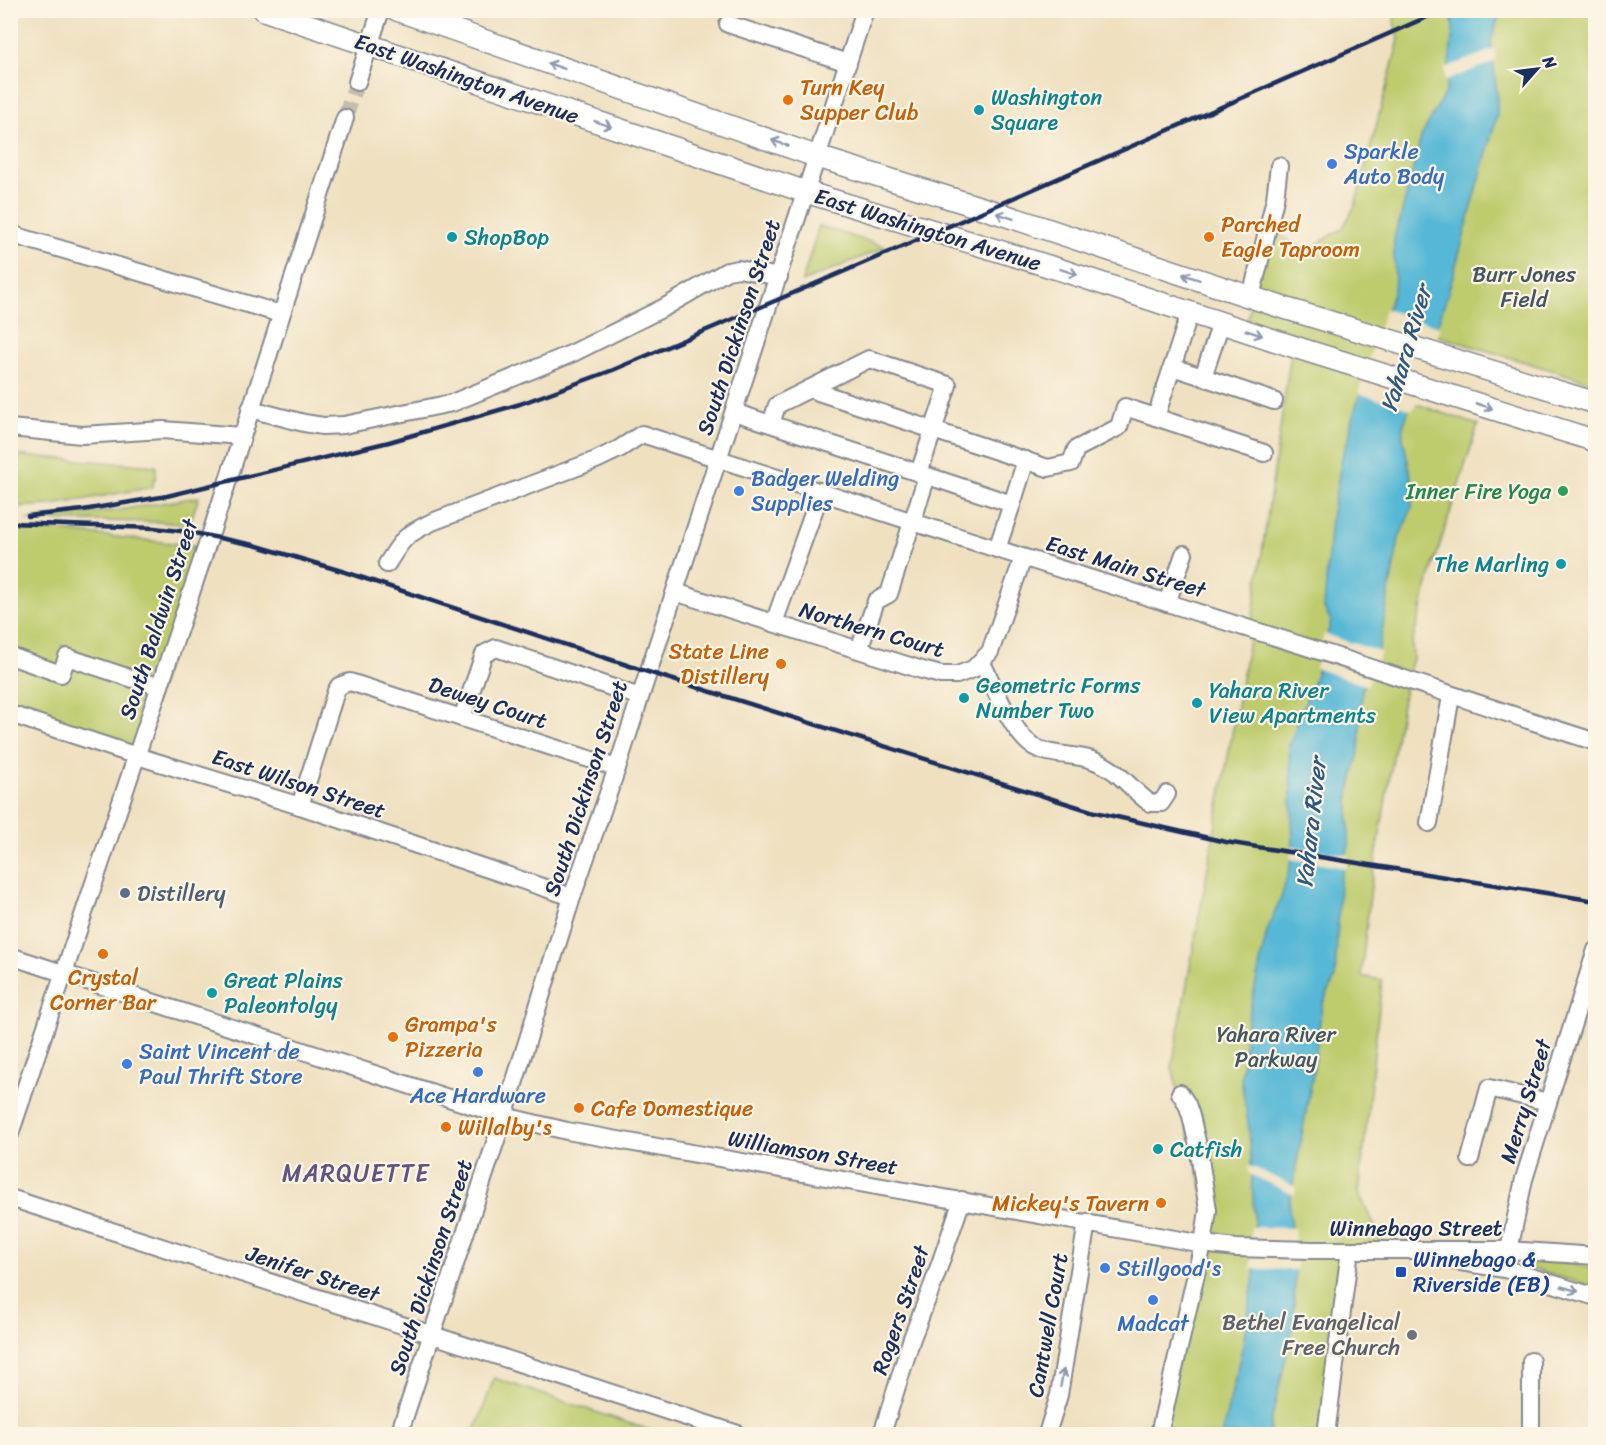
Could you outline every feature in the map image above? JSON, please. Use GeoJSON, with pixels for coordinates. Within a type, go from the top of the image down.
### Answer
{"type":"FeatureCollection","features":[{"type":"Feature","properties":{"kind":"main road","name":"East Washington Avenue"},"geometry":{"type":"LineString","coordinates":[[264,10],[806,192],[1061,270],[1596,441]]}},
{"type":"Feature","properties":{"kind":"main road","name":"East Washington Avenue"},"geometry":{"type":"LineString","coordinates":[[397,10],[818,157],[1251,297],[1596,403]]}},
{"type":"Feature","properties":{"kind":"street"},"geometry":{"type":"LineString","coordinates":[[357,82],[381,10]]}},
{"type":"Feature","properties":{"kind":"street","name":"South Dickinson Street"},"geometry":{"type":"LineString","coordinates":[[399,1434],[504,1116],[572,897],[617,768],[865,10]]}},
{"type":"Feature","properties":{"kind":"street"},"geometry":{"type":"LineString","coordinates":[[728,24],[848,63]]}},
{"type":"Feature","properties":{"kind":"street","name":"South Baldwin Street"},"geometry":{"type":"LineString","coordinates":[[10,1134],[137,756],[345,118]]}},
{"type":"Feature","properties":{"kind":"street"},"geometry":{"type":"LineString","coordinates":[[1251,297],[1275,199],[1279,166]]}},
{"type":"Feature","properties":{"kind":"street"},"geometry":{"type":"LineString","coordinates":[[10,234],[281,314]]}},
{"type":"Feature","properties":{"kind":"street"},"geometry":{"type":"LineString","coordinates":[[250,409],[323,426],[344,425],[452,403],[573,353],[664,307],[727,271],[739,269],[779,277]]}},
{"type":"Feature","properties":{"kind":"street"},"geometry":{"type":"LineString","coordinates":[[1156,417],[1190,312]]}},
{"type":"Feature","properties":{"kind":"street"},"geometry":{"type":"LineString","coordinates":[[1203,377],[1221,323]]}},
{"type":"Feature","properties":{"kind":"street"},"geometry":{"type":"LineString","coordinates":[[771,424],[777,405],[869,359],[948,385],[933,430],[912,522],[889,594],[876,601],[859,650]]}},
{"type":"Feature","properties":{"kind":"street"},"geometry":{"type":"LineString","coordinates":[[1172,367],[1274,400]]}},
{"type":"Feature","properties":{"kind":"street"},"geometry":{"type":"LineString","coordinates":[[809,389],[1048,468],[1071,463],[1076,448],[1119,427],[1125,407],[1264,453]]}},
{"type":"Feature","properties":{"kind":"street"},"geometry":{"type":"LineString","coordinates":[[734,412],[1012,504]]}},
{"type":"Feature","properties":{"kind":"street"},"geometry":{"type":"LineString","coordinates":[[10,428],[82,435],[163,430],[241,436]]}},
{"type":"Feature","properties":{"kind":"street","name":"East Main Street"},"geometry":{"type":"LineString","coordinates":[[387,564],[410,532],[596,460],[620,449],[642,434],[1596,742]]}},
{"type":"Feature","properties":{"kind":"street"},"geometry":{"type":"LineString","coordinates":[[997,549],[1026,460]]}},
{"type":"Feature","properties":{"kind":"street"},"geometry":{"type":"LineString","coordinates":[[774,623],[821,491]]}},
{"type":"Feature","properties":{"kind":"street"},"geometry":{"type":"LineString","coordinates":[[1167,603],[1184,554]]}},
{"type":"Feature","properties":{"kind":"street"},"geometry":{"type":"LineString","coordinates":[[1023,558],[990,652],[981,661],[1011,720],[1031,744],[1043,750],[1071,754],[1107,766],[1150,803],[1161,803],[1167,794]]}},
{"type":"Feature","properties":{"kind":"street","name":"Northern Court"},"geometry":{"type":"LineString","coordinates":[[675,592],[941,675],[957,675],[973,669],[981,661]]}},
{"type":"Feature","properties":{"kind":"street"},"geometry":{"type":"LineString","coordinates":[[462,718],[484,654],[496,648],[640,697]]}},
{"type":"Feature","properties":{"kind":"street"},"geometry":{"type":"LineString","coordinates":[[10,656],[61,674],[67,657],[160,686]]}},
{"type":"Feature","properties":{"kind":"street","name":"Dewey Court"},"geometry":{"type":"LineString","coordinates":[[300,806],[336,691],[344,683],[356,683],[617,768]]}},
{"type":"Feature","properties":{"kind":"street"},"geometry":{"type":"LineString","coordinates":[[1429,823],[1451,696]]}},
{"type":"Feature","properties":{"kind":"street","name":"East Wilson Street"},"geometry":{"type":"LineString","coordinates":[[10,714],[300,806],[572,897]]}},
{"type":"Feature","properties":{"kind":"street","name":"Merry Street"},"geometry":{"type":"LineString","coordinates":[[1505,1269],[1524,1179],[1596,950]]}},
{"type":"Feature","properties":{"kind":"street","name":"Williamson Street"},"geometry":{"type":"LineString","coordinates":[[10,956],[504,1116],[575,1132],[763,1167],[1236,1248]]}},
{"type":"Feature","properties":{"kind":"street"},"geometry":{"type":"LineString","coordinates":[[1470,1159],[1489,1088],[1548,1102]]}},
{"type":"Feature","properties":{"kind":"street"},"geometry":{"type":"LineString","coordinates":[[1159,1434],[1203,1244],[1208,1210],[1191,1116],[1180,1093]]}},
{"type":"Feature","properties":{"kind":"street","name":"Jenifer Street"},"geometry":{"type":"LineString","coordinates":[[10,1198],[738,1434]]}},
{"type":"Feature","properties":{"kind":"street","name":"Rogers Street"},"geometry":{"type":"LineString","coordinates":[[882,1434],[912,1338],[962,1200]]}},
{"type":"Feature","properties":{"kind":"street","name":"Cantwell Court"},"geometry":{"type":"LineString","coordinates":[[1047,1434],[1059,1395],[1088,1222]]}},
{"type":"Feature","properties":{"kind":"street","name":"Winnebago Street"},"geometry":{"type":"LineString","coordinates":[[1236,1248],[1395,1252],[1508,1250],[1596,1256]]}},
{"type":"Feature","properties":{"kind":"street"},"geometry":{"type":"LineString","coordinates":[[1326,1434],[1350,1250]]}},
{"type":"Feature","properties":{"kind":"street"},"geometry":{"type":"LineString","coordinates":[[1395,1252],[1505,1269],[1596,1297]]}},
{"type":"Feature","properties":{"kind":"street"},"geometry":{"type":"LineString","coordinates":[[1531,1361],[1532,1434]]}},
{"type":"Feature","properties":{"kind":"green space","name":"Yahara River Parkway"},"geometry":{"type":"Polygon","coordinates":[[[1395,11],[1595,11],[1595,383],[1435,335],[1413,403],[1478,425],[1433,566],[1412,643],[1413,659],[1406,681],[1371,886],[1361,976],[1382,980],[1359,1193],[1386,1251],[1351,1250],[1326,1434],[1159,1434],[1208,1210],[1172,1068],[1251,629],[1292,346],[1245,330],[1268,229],[1308,250],[1342,229],[1355,206],[1399,40],[1394,22],[1395,11]]]}},
{"type":"Feature","properties":{"kind":"green space"},"geometry":{"type":"Polygon","coordinates":[[[819,226],[886,247],[802,282],[819,226]]]}},
{"type":"Feature","properties":{"kind":"green space"},"geometry":{"type":"Polygon","coordinates":[[[11,455],[156,466],[156,477],[153,487],[52,505],[11,507],[11,455]]]}},
{"type":"Feature","properties":{"kind":"green space"},"geometry":{"type":"Polygon","coordinates":[[[199,497],[189,525],[161,522],[26,520],[112,511],[199,497]]]}},
{"type":"Feature","properties":{"kind":"green space"},"geometry":{"type":"Polygon","coordinates":[[[11,530],[61,531],[206,547],[137,756],[11,714],[11,530]]]}},
{"type":"Feature","properties":{"kind":"green space"},"geometry":{"type":"Polygon","coordinates":[[[1522,1260],[1572,1263],[1595,1270],[1595,1287],[1527,1268],[1522,1264],[1522,1260]]]}},
{"type":"Feature","properties":{"kind":"green space"},"geometry":{"type":"Polygon","coordinates":[[[494,1378],[661,1434],[474,1434],[494,1378]]]}},
{"type":"Feature","properties":{"kind":"water","name":"Yahara River"},"geometry":{"type":"Polygon","coordinates":[[[1451,11],[1501,11],[1491,41],[1497,116],[1451,283],[1413,403],[1403,427],[1412,481],[1412,508],[1399,538],[1379,648],[1362,689],[1359,752],[1349,794],[1349,846],[1340,882],[1335,978],[1322,1005],[1313,1074],[1289,1206],[1295,1279],[1293,1327],[1270,1434],[1222,1434],[1242,1349],[1254,1276],[1254,1216],[1249,1129],[1241,1079],[1246,1028],[1267,931],[1282,895],[1290,866],[1293,842],[1289,745],[1319,666],[1331,621],[1324,608],[1331,518],[1343,453],[1394,289],[1394,237],[1421,137],[1446,90],[1453,29],[1451,11]]]}},
{"type":"Feature","properties":{"kind":"pier"},"geometry":{"type":"Polygon","coordinates":[[[1495,49],[1496,61],[1445,81],[1445,68],[1495,49]]]}},
{"type":"Feature","properties":{"kind":"pier"},"geometry":{"type":"Polygon","coordinates":[[[1385,309],[1440,327],[1416,404],[1412,410],[1358,393],[1385,309]]]}},
{"type":"Feature","properties":{"kind":"pier"},"geometry":{"type":"Polygon","coordinates":[[[1324,634],[1381,652],[1367,686],[1315,668],[1324,634]]]}},
{"type":"Feature","properties":{"kind":"pier"},"geometry":{"type":"Polygon","coordinates":[[[1292,846],[1348,855],[1346,868],[1290,859],[1292,846]]]}},
{"type":"Feature","properties":{"kind":"pier"},"geometry":{"type":"Polygon","coordinates":[[[1248,1165],[1296,1187],[1294,1195],[1249,1174],[1248,1165]]]}},
{"type":"Feature","properties":{"kind":"pier"},"geometry":{"type":"Polygon","coordinates":[[[1251,1227],[1294,1228],[1297,1270],[1251,1269],[1251,1227]]]}},
{"type":"Feature","properties":{"kind":"tunnel"},"geometry":{"type":"LineString","coordinates":[[345,118],[357,82]]}},
{"type":"Feature","properties":{"kind":"railway"},"geometry":{"type":"LineString","coordinates":[[28,516],[83,510],[167,496],[389,442],[520,404],[613,370],[899,248],[1443,10]]}},
{"type":"Feature","properties":{"kind":"railway"},"geometry":{"type":"LineString","coordinates":[[10,523],[154,528],[189,532],[254,545],[345,572],[648,672],[1091,811],[1226,842],[1596,901]]}},
{"type":"Feature","properties":{"kind":"place","name":"Turn Key Supper Club"},"geometry":{"type":"Point","coordinates":[788,100]}},
{"type":"Feature","properties":{"kind":"place","name":"Washington Square"},"geometry":{"type":"Point","coordinates":[979,110]}},
{"type":"Feature","properties":{"kind":"place","name":"Sparkle Auto Body"},"geometry":{"type":"Point","coordinates":[1332,164]}},
{"type":"Feature","properties":{"kind":"place","name":"ShopBop"},"geometry":{"type":"Point","coordinates":[452,237]}},
{"type":"Feature","properties":{"kind":"place","name":"Parched Eagle Taproom"},"geometry":{"type":"Point","coordinates":[1209,237]}},
{"type":"Feature","properties":{"kind":"place","name":"Badger Welding Supplies"},"geometry":{"type":"Point","coordinates":[739,491]}},
{"type":"Feature","properties":{"kind":"place","name":"Inner Fire Yoga"},"geometry":{"type":"Point","coordinates":[1563,491]}},
{"type":"Feature","properties":{"kind":"place","name":"The Marling"},"geometry":{"type":"Point","coordinates":[1561,564]}},
{"type":"Feature","properties":{"kind":"place","name":"State Line Distillery"},"geometry":{"type":"Point","coordinates":[781,664]}},
{"type":"Feature","properties":{"kind":"place","name":"Geometric Forms Number Two"},"geometry":{"type":"Point","coordinates":[964,698]}},
{"type":"Feature","properties":{"kind":"place","name":"Yahara River View Apartments"},"geometry":{"type":"Point","coordinates":[1197,703]}},
{"type":"Feature","properties":{"kind":"place","name":"Distillery"},"geometry":{"type":"Point","coordinates":[125,893]}},
{"type":"Feature","properties":{"kind":"place","name":"Crystal Corner Bar"},"geometry":{"type":"Point","coordinates":[103,954]}},
{"type":"Feature","properties":{"kind":"place","name":"Great Plains Paleontolgy"},"geometry":{"type":"Point","coordinates":[212,993]}},
{"type":"Feature","properties":{"kind":"place","name":"Grampa's Pizzeria"},"geometry":{"type":"Point","coordinates":[393,1037]}},
{"type":"Feature","properties":{"kind":"place","name":"Saint Vincent de Paul Thrift Store"},"geometry":{"type":"Point","coordinates":[127,1064]}},
{"type":"Feature","properties":{"kind":"place","name":"Ace Hardware"},"geometry":{"type":"Point","coordinates":[478,1072]}},
{"type":"Feature","properties":{"kind":"place","name":"Cafe Domestique"},"geometry":{"type":"Point","coordinates":[579,1108]}},
{"type":"Feature","properties":{"kind":"place","name":"Willalby's"},"geometry":{"type":"Point","coordinates":[446,1127]}},
{"type":"Feature","properties":{"kind":"place","name":"Catfish"},"geometry":{"type":"Point","coordinates":[1158,1149]}},
{"type":"Feature","properties":{"kind":"place","name":"Mickey's Tavern"},"geometry":{"type":"Point","coordinates":[1161,1203]}},
{"type":"Feature","properties":{"kind":"place","name":"Stillgood's"},"geometry":{"type":"Point","coordinates":[1105,1268]}},
{"type":"Feature","properties":{"kind":"place","name":"Winnebago & Riverside (EB)"},"geometry":{"type":"Point","coordinates":[1401,1272]}},
{"type":"Feature","properties":{"kind":"place","name":"Madcat"},"geometry":{"type":"Point","coordinates":[1153,1300]}},
{"type":"Feature","properties":{"kind":"place","name":"Bethel Evangelical Free Church"},"geometry":{"type":"Point","coordinates":[1412,1335]}},
{"type":"Feature","properties":{"kind":"district","name":"MARQUETTE"},"geometry":{"type":"Point","coordinates":[356,1173]}},
{"type":"Feature","properties":{"kind":"park label","name":"Burr Jones Field"},"geometry":{"type":"Point","coordinates":[1524,286]}}]}
